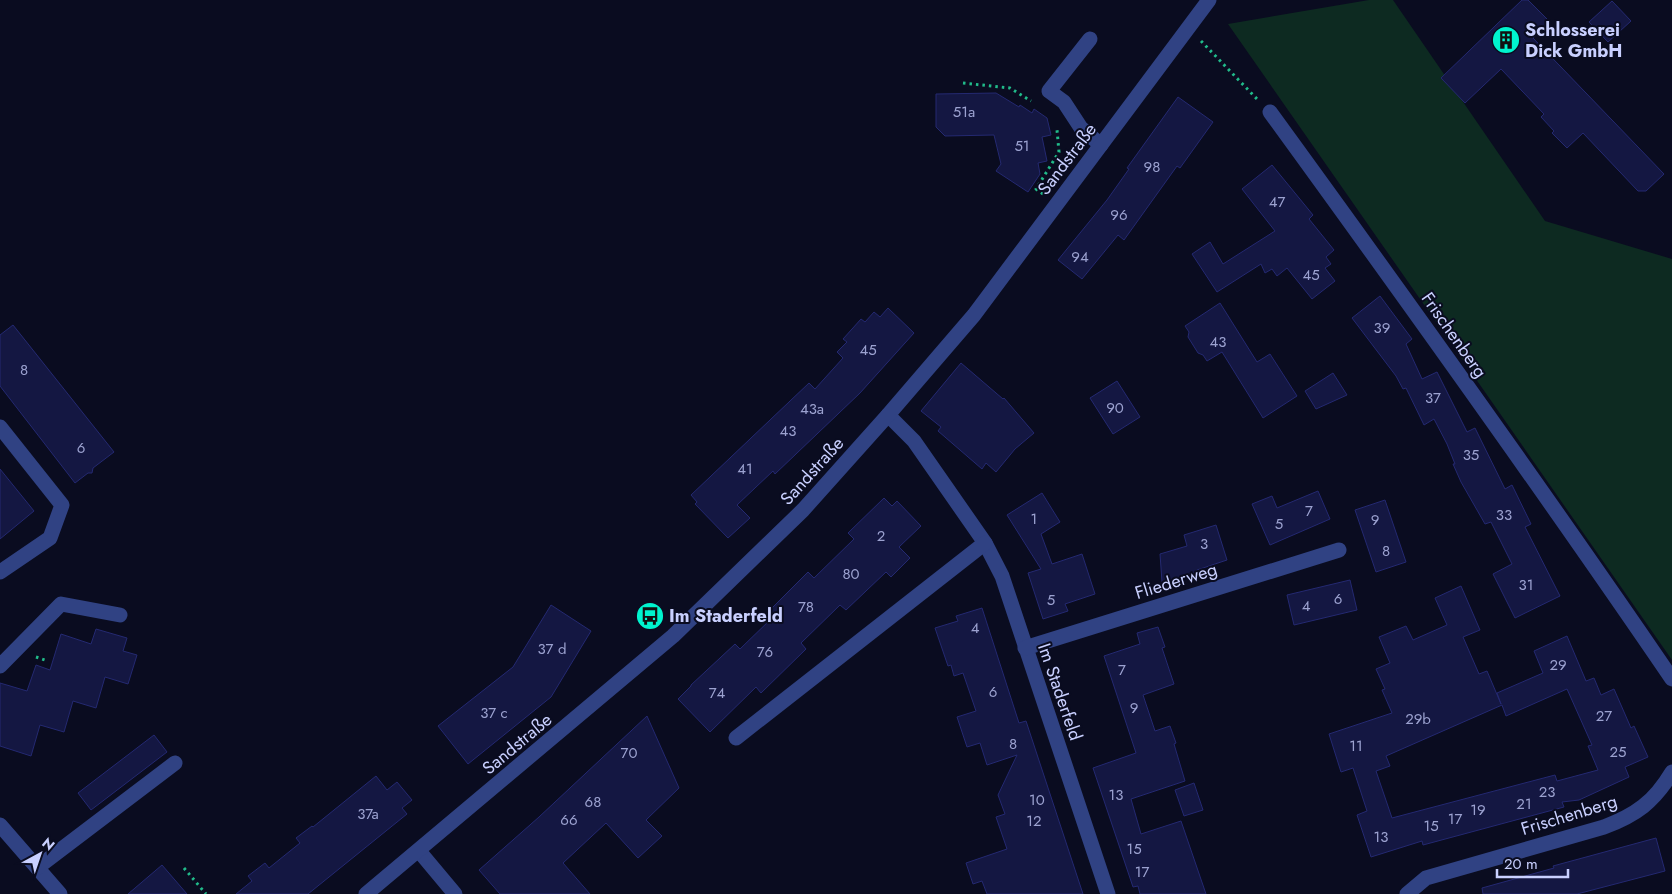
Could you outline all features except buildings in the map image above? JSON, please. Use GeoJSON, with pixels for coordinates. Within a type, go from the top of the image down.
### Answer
{"type":"FeatureCollection","features":[{"type":"Feature","properties":{"kind":"street","name":"Sandstraße"},"geometry":{"type":"LineString","coordinates":[[366,894],[672,636],[803,510],[888,415],[974,314],[1209,0]]}},
{"type":"Feature","properties":{"kind":"street"},"geometry":{"type":"LineString","coordinates":[[1090,39],[1049,91],[1064,102],[1081,128],[1101,145]]}},
{"type":"Feature","properties":{"kind":"street","name":"Frischenberg"},"geometry":{"type":"LineString","coordinates":[[1270,112],[1397,287],[1672,678]]}},
{"type":"Feature","properties":{"kind":"street","name":"Im Staderfeld"},"geometry":{"type":"LineString","coordinates":[[888,415],[914,441],[985,543],[1002,576],[1108,894]]}},
{"type":"Feature","properties":{"kind":"street"},"geometry":{"type":"LineString","coordinates":[[0,426],[62,505],[50,538],[0,572]]}},
{"type":"Feature","properties":{"kind":"street"},"geometry":{"type":"LineString","coordinates":[[736,738],[985,543]]}},
{"type":"Feature","properties":{"kind":"street","name":"Fliederweg"},"geometry":{"type":"LineString","coordinates":[[1025,648],[1339,550]]}},
{"type":"Feature","properties":{"kind":"street"},"geometry":{"type":"LineString","coordinates":[[0,666],[61,604],[120,615]]}},
{"type":"Feature","properties":{"kind":"street"},"geometry":{"type":"LineString","coordinates":[[38,867],[175,763]]}},
{"type":"Feature","properties":{"kind":"street","name":"Frischenberg"},"geometry":{"type":"LineString","coordinates":[[1407,894],[1426,878],[1604,827],[1628,818],[1653,798],[1672,772]]}},
{"type":"Feature","properties":{"kind":"street"},"geometry":{"type":"LineString","coordinates":[[2,831],[38,867],[60,894]]}},
{"type":"Feature","properties":{"kind":"street"},"geometry":{"type":"LineString","coordinates":[[419,851],[455,894]]}},
{"type":"Feature","properties":{"kind":"path"},"geometry":{"type":"LineString","coordinates":[[1188,28],[1270,112]]}},
{"type":"Feature","properties":{"kind":"path"},"geometry":{"type":"LineString","coordinates":[[963,83],[1010,88],[1034,102]]}},
{"type":"Feature","properties":{"kind":"path"},"geometry":{"type":"LineString","coordinates":[[1055,125],[1058,132],[1059,152],[1036,189],[1057,204]]}},
{"type":"Feature","properties":{"kind":"path"},"geometry":{"type":"LineString","coordinates":[[184,868],[206,894]]}},
{"type":"Feature","properties":{"kind":"green space"},"geometry":{"type":"Polygon","coordinates":[[[1369,0],[1393,0],[1545,221],[1672,259],[1672,660],[1228,24],[1369,0]]]}},
{"type":"Feature","properties":{"kind":"place","name":"Schlosserei Dick GmbH"},"geometry":{"type":"Point","coordinates":[1506,40]}},
{"type":"Feature","properties":{"kind":"place","name":"Im Staderfeld"},"geometry":{"type":"Point","coordinates":[650,616]}}]}
